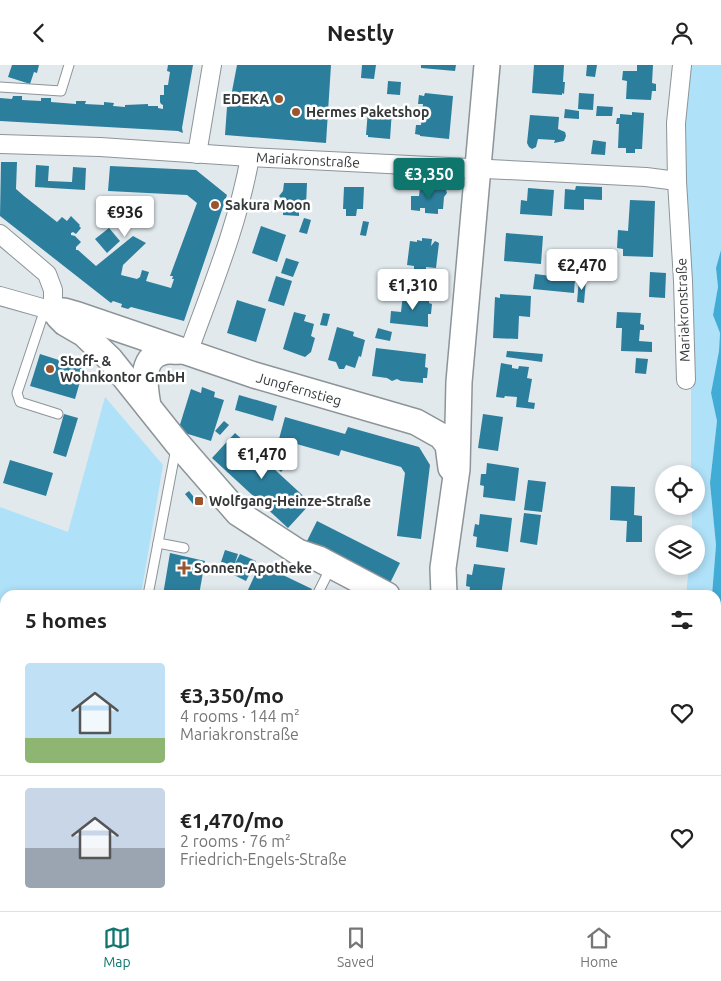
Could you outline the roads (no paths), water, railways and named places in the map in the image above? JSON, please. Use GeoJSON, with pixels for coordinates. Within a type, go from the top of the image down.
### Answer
{"type":"FeatureCollection","features":[{"type":"Feature","properties":{"kind":"main road"},"geometry":{"type":"LineString","coordinates":[[444,590],[442,568],[457,469],[460,382],[487,65]]}},
{"type":"Feature","properties":{"kind":"main road"},"geometry":{"type":"LineString","coordinates":[[49,310],[65,323],[84,334],[110,359],[177,443],[238,513],[298,552],[311,564],[360,590]]}},
{"type":"Feature","properties":{"kind":"main road","name":"Jungfernstieg"},"geometry":{"type":"LineString","coordinates":[[49,310],[64,311],[78,315],[254,375],[416,423],[441,436],[448,445],[452,498]]}},
{"type":"Feature","properties":{"kind":"main road","name":"Jungfernstieg"},"geometry":{"type":"LineString","coordinates":[[148,406],[144,384],[150,361],[155,355],[163,352],[186,352]]}},
{"type":"Feature","properties":{"kind":"main road"},"geometry":{"type":"LineString","coordinates":[[416,423],[433,417],[445,408],[451,402],[460,382]]}},
{"type":"Feature","properties":{"kind":"main road"},"geometry":{"type":"LineString","coordinates":[[298,552],[319,559],[377,590]]}},
{"type":"Feature","properties":{"kind":"main road"},"geometry":{"type":"LineString","coordinates":[[430,590],[442,568]]}},
{"type":"Feature","properties":{"kind":"street"},"geometry":{"type":"LineString","coordinates":[[197,154],[212,65]]}},
{"type":"Feature","properties":{"kind":"street","name":"Mariakronstraße"},"geometry":{"type":"LineString","coordinates":[[682,65],[676,123],[686,380]]}},
{"type":"Feature","properties":{"kind":"street","name":"Mariakronstraße"},"geometry":{"type":"LineString","coordinates":[[0,144],[100,147],[250,157],[646,177],[677,181]]}},
{"type":"Feature","properties":{"kind":"street"},"geometry":{"type":"LineString","coordinates":[[186,352],[237,214],[250,157]]}},
{"type":"Feature","properties":{"kind":"street"},"geometry":{"type":"LineString","coordinates":[[0,234],[47,274],[53,290],[49,310]]}},
{"type":"Feature","properties":{"kind":"street","name":"Jungfernstieg"},"geometry":{"type":"LineString","coordinates":[[0,296],[49,310]]}},
{"type":"Feature","properties":{"kind":"lane"},"geometry":{"type":"LineString","coordinates":[[0,87],[61,91],[69,65]]}},
{"type":"Feature","properties":{"kind":"lane"},"geometry":{"type":"LineString","coordinates":[[49,310],[17,393],[20,401],[58,414]]}},
{"type":"Feature","properties":{"kind":"lane"},"geometry":{"type":"LineString","coordinates":[[149,590],[177,443]]}},
{"type":"Feature","properties":{"kind":"lane"},"geometry":{"type":"LineString","coordinates":[[158,543],[184,547]]}},
{"type":"Feature","properties":{"kind":"lane"},"geometry":{"type":"LineString","coordinates":[[320,590],[328,573]]}},
{"type":"Feature","properties":{"kind":"water"},"geometry":{"type":"Polygon","coordinates":[[[721,250],[721,590],[712,590],[716,545],[710,483],[717,421],[711,393],[719,351],[720,333],[713,315],[718,287],[716,268],[721,250]]]}},
{"type":"Feature","properties":{"kind":"place","name":"EDEKA"},"geometry":{"type":"Point","coordinates":[279,99]}},
{"type":"Feature","properties":{"kind":"place","name":"Hermes Paketshop"},"geometry":{"type":"Point","coordinates":[296,112]}},
{"type":"Feature","properties":{"kind":"place","name":"Sakura Moon"},"geometry":{"type":"Point","coordinates":[215,205]}},
{"type":"Feature","properties":{"kind":"place","name":"Stoff- & Wohnkontor GmbH"},"geometry":{"type":"Point","coordinates":[50,369]}},
{"type":"Feature","properties":{"kind":"place","name":"Wolfgang-Heinze-Straße"},"geometry":{"type":"Point","coordinates":[199,501]}},
{"type":"Feature","properties":{"kind":"place","name":"Sonnen-Apotheke"},"geometry":{"type":"Point","coordinates":[184,568]}}]}
